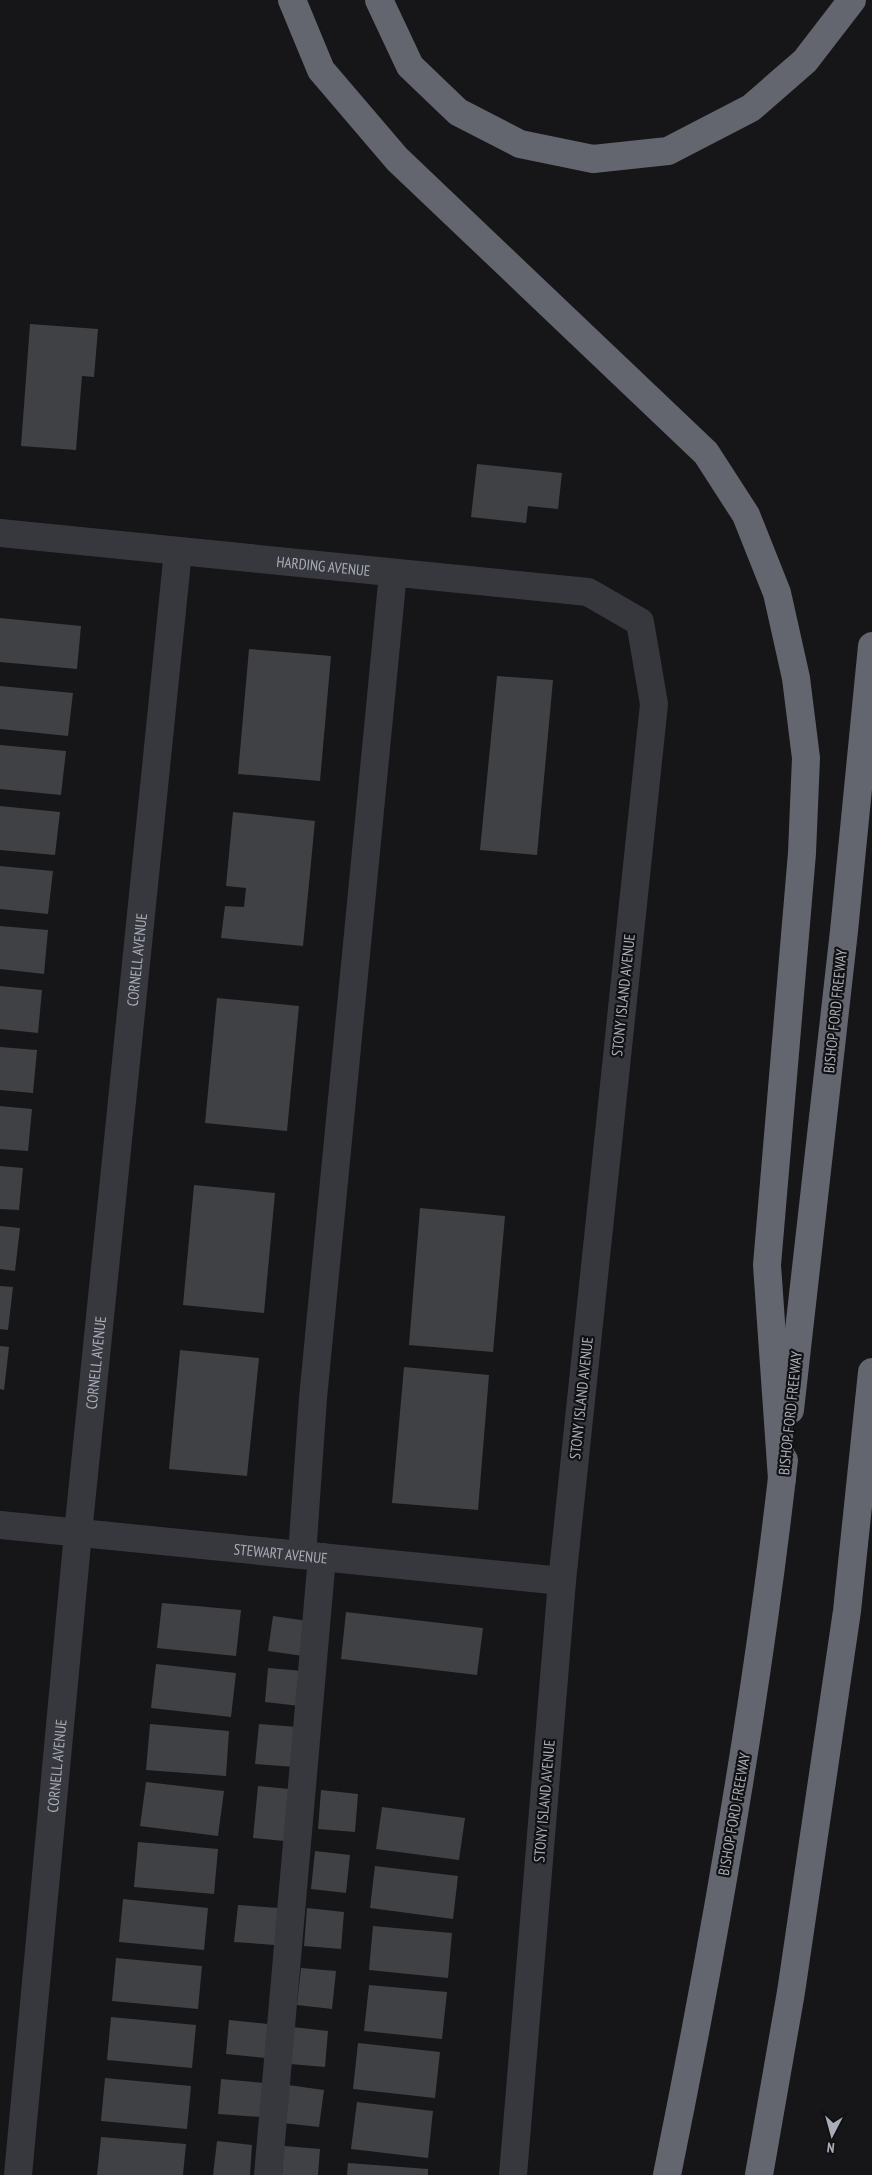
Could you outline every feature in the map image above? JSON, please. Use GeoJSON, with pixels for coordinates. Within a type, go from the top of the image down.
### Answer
{"type":"FeatureCollection","features":[{"type":"Feature","properties":{"kind":"highway"},"geometry":{"type":"LineString","coordinates":[[292,0],[321,70],[397,159],[706,453],[746,515],[777,593],[796,678],[806,758],[802,854],[767,1265],[782,1479]]}},
{"type":"Feature","properties":{"kind":"highway"},"geometry":{"type":"LineString","coordinates":[[379,0],[410,66],[458,112],[520,144],[593,158],[668,151],[751,108],[805,61],[852,0]]}},
{"type":"Feature","properties":{"kind":"highway","name":"BISHOP FORD FREEWAY"},"geometry":{"type":"LineString","coordinates":[[667,2175],[689,2067],[743,1763],[782,1479],[844,931],[872,646]]}},
{"type":"Feature","properties":{"kind":"highway"},"geometry":{"type":"LineString","coordinates":[[759,2175],[791,1992],[847,1611],[872,1372]]}},
{"type":"Feature","properties":{"kind":"highway"},"geometry":{"type":"LineString","coordinates":[[847,1611],[872,1523]]}},
{"type":"Feature","properties":{"kind":"street","name":"HARDING AVENUE"},"geometry":{"type":"LineString","coordinates":[[0,534],[588,592],[640,622]]}},
{"type":"Feature","properties":{"kind":"street","name":"CORNELL AVENUE"},"geometry":{"type":"LineString","coordinates":[[18,2175],[78,1533],[178,551]]}},
{"type":"Feature","properties":{"kind":"street"},"geometry":{"type":"LineString","coordinates":[[268,2175],[312,1556],[313,1398],[393,572]]}},
{"type":"Feature","properties":{"kind":"street","name":"STONY ISLAND AVENUE"},"geometry":{"type":"LineString","coordinates":[[513,2175],[562,1581],[654,704],[640,622]]}},
{"type":"Feature","properties":{"kind":"street","name":"STEWART AVENUE"},"geometry":{"type":"LineString","coordinates":[[0,1525],[562,1581]]}},
{"type":"Feature","properties":{"kind":"building"},"geometry":{"type":"Polygon","coordinates":[[[30,324],[98,329],[94,377],[82,376],[76,450],[21,446],[30,324]]]}},
{"type":"Feature","properties":{"kind":"building"},"geometry":{"type":"Polygon","coordinates":[[[477,464],[562,473],[558,509],[528,506],[526,523],[471,517],[477,464]]]}},
{"type":"Feature","properties":{"kind":"building"},"geometry":{"type":"Polygon","coordinates":[[[0,618],[81,626],[77,669],[0,662],[0,618]]]}},
{"type":"Feature","properties":{"kind":"building"},"geometry":{"type":"Polygon","coordinates":[[[249,649],[331,656],[320,781],[238,774],[249,649]]]}},
{"type":"Feature","properties":{"kind":"building"},"geometry":{"type":"Polygon","coordinates":[[[497,676],[553,680],[537,855],[480,850],[497,676]]]}},
{"type":"Feature","properties":{"kind":"building"},"geometry":{"type":"Polygon","coordinates":[[[0,686],[73,693],[68,736],[0,729],[0,686]]]}},
{"type":"Feature","properties":{"kind":"building"},"geometry":{"type":"Polygon","coordinates":[[[0,745],[66,751],[61,795],[0,789],[0,745]]]}},
{"type":"Feature","properties":{"kind":"building"},"geometry":{"type":"Polygon","coordinates":[[[0,806],[60,812],[55,855],[0,850],[0,806]]]}},
{"type":"Feature","properties":{"kind":"building"},"geometry":{"type":"Polygon","coordinates":[[[233,812],[315,821],[303,946],[221,938],[225,906],[244,907],[246,888],[226,886],[233,812]]]}},
{"type":"Feature","properties":{"kind":"building"},"geometry":{"type":"Polygon","coordinates":[[[0,866],[53,871],[48,914],[0,909],[0,866]]]}},
{"type":"Feature","properties":{"kind":"building"},"geometry":{"type":"Polygon","coordinates":[[[0,926],[48,930],[44,974],[0,969],[0,926]]]}},
{"type":"Feature","properties":{"kind":"building"},"geometry":{"type":"Polygon","coordinates":[[[0,986],[42,990],[38,1033],[0,1029],[0,986]]]}},
{"type":"Feature","properties":{"kind":"building"},"geometry":{"type":"Polygon","coordinates":[[[217,998],[299,1006],[287,1131],[205,1123],[217,998]]]}},
{"type":"Feature","properties":{"kind":"building"},"geometry":{"type":"Polygon","coordinates":[[[0,1047],[37,1050],[33,1093],[0,1090],[0,1047]]]}},
{"type":"Feature","properties":{"kind":"building"},"geometry":{"type":"Polygon","coordinates":[[[0,1106],[32,1109],[28,1151],[0,1149],[0,1106]]]}},
{"type":"Feature","properties":{"kind":"building"},"geometry":{"type":"Polygon","coordinates":[[[0,1166],[23,1168],[19,1210],[0,1209],[0,1166]]]}},
{"type":"Feature","properties":{"kind":"building"},"geometry":{"type":"Polygon","coordinates":[[[194,1185],[275,1193],[264,1313],[183,1305],[194,1185]]]}},
{"type":"Feature","properties":{"kind":"building"},"geometry":{"type":"Polygon","coordinates":[[[420,1208],[505,1216],[493,1352],[409,1345],[420,1208]]]}},
{"type":"Feature","properties":{"kind":"building"},"geometry":{"type":"Polygon","coordinates":[[[0,1226],[20,1228],[15,1271],[0,1269],[0,1226]]]}},
{"type":"Feature","properties":{"kind":"building"},"geometry":{"type":"Polygon","coordinates":[[[0,1286],[13,1287],[8,1330],[0,1329],[0,1286]]]}},
{"type":"Feature","properties":{"kind":"building"},"geometry":{"type":"Polygon","coordinates":[[[0,1346],[9,1347],[4,1390],[0,1389],[0,1346]]]}},
{"type":"Feature","properties":{"kind":"building"},"geometry":{"type":"Polygon","coordinates":[[[180,1350],[259,1358],[247,1476],[169,1469],[180,1350]]]}},
{"type":"Feature","properties":{"kind":"building"},"geometry":{"type":"Polygon","coordinates":[[[404,1367],[489,1375],[478,1510],[392,1503],[404,1367]]]}},
{"type":"Feature","properties":{"kind":"building"},"geometry":{"type":"Polygon","coordinates":[[[162,1603],[241,1610],[236,1656],[157,1648],[162,1603]]]}},
{"type":"Feature","properties":{"kind":"building"},"geometry":{"type":"Polygon","coordinates":[[[346,1612],[483,1628],[477,1675],[341,1659],[346,1612]]]}},
{"type":"Feature","properties":{"kind":"building"},"geometry":{"type":"Polygon","coordinates":[[[273,1616],[308,1621],[303,1656],[268,1651],[273,1616]]]}},
{"type":"Feature","properties":{"kind":"building"},"geometry":{"type":"Polygon","coordinates":[[[156,1664],[236,1673],[231,1717],[151,1708],[156,1664]]]}},
{"type":"Feature","properties":{"kind":"building"},"geometry":{"type":"Polygon","coordinates":[[[268,1668],[303,1671],[300,1706],[265,1702],[268,1668]]]}},
{"type":"Feature","properties":{"kind":"building"},"geometry":{"type":"Polygon","coordinates":[[[150,1724],[229,1731],[226,1776],[146,1770],[150,1724]]]}},
{"type":"Feature","properties":{"kind":"building"},"geometry":{"type":"Polygon","coordinates":[[[259,1724],[298,1727],[295,1767],[255,1764],[259,1724]]]}},
{"type":"Feature","properties":{"kind":"building"},"geometry":{"type":"Polygon","coordinates":[[[146,1782],[224,1791],[218,1836],[140,1826],[146,1782]]]}},
{"type":"Feature","properties":{"kind":"building"},"geometry":{"type":"Polygon","coordinates":[[[258,1786],[289,1789],[284,1841],[253,1838],[258,1786]]]}},
{"type":"Feature","properties":{"kind":"building"},"geometry":{"type":"Polygon","coordinates":[[[321,1790],[358,1794],[355,1832],[318,1829],[321,1790]]]}},
{"type":"Feature","properties":{"kind":"building"},"geometry":{"type":"Polygon","coordinates":[[[382,1807],[465,1818],[459,1860],[376,1849],[382,1807]]]}},
{"type":"Feature","properties":{"kind":"building"},"geometry":{"type":"Polygon","coordinates":[[[138,1842],[218,1849],[214,1894],[134,1887],[138,1842]]]}},
{"type":"Feature","properties":{"kind":"building"},"geometry":{"type":"Polygon","coordinates":[[[315,1851],[350,1855],[346,1893],[311,1889],[315,1851]]]}},
{"type":"Feature","properties":{"kind":"building"},"geometry":{"type":"Polygon","coordinates":[[[375,1866],[458,1876],[453,1919],[370,1908],[375,1866]]]}},
{"type":"Feature","properties":{"kind":"building"},"geometry":{"type":"Polygon","coordinates":[[[123,1899],[208,1908],[204,1950],[119,1942],[123,1899]]]}},
{"type":"Feature","properties":{"kind":"building"},"geometry":{"type":"Polygon","coordinates":[[[238,1905],[278,1908],[275,1945],[234,1942],[238,1905]]]}},
{"type":"Feature","properties":{"kind":"building"},"geometry":{"type":"Polygon","coordinates":[[[307,1908],[344,1912],[341,1949],[304,1946],[307,1908]]]}},
{"type":"Feature","properties":{"kind":"building"},"geometry":{"type":"Polygon","coordinates":[[[373,1926],[452,1933],[448,1978],[369,1970],[373,1926]]]}},
{"type":"Feature","properties":{"kind":"building"},"geometry":{"type":"Polygon","coordinates":[[[116,1958],[202,1966],[198,2009],[112,2001],[116,1958]]]}},
{"type":"Feature","properties":{"kind":"building"},"geometry":{"type":"Polygon","coordinates":[[[301,1968],[336,1971],[332,2009],[297,2005],[301,1968]]]}},
{"type":"Feature","properties":{"kind":"building"},"geometry":{"type":"Polygon","coordinates":[[[369,1985],[447,1992],[442,2039],[364,2031],[369,1985]]]}},
{"type":"Feature","properties":{"kind":"building"},"geometry":{"type":"Polygon","coordinates":[[[111,2017],[196,2025],[192,2068],[107,2060],[111,2017]]]}},
{"type":"Feature","properties":{"kind":"building"},"geometry":{"type":"Polygon","coordinates":[[[229,2020],[268,2024],[265,2058],[226,2054],[229,2020]]]}},
{"type":"Feature","properties":{"kind":"building"},"geometry":{"type":"Polygon","coordinates":[[[293,2027],[328,2031],[325,2067],[290,2064],[293,2027]]]}},
{"type":"Feature","properties":{"kind":"building"},"geometry":{"type":"Polygon","coordinates":[[[358,2043],[440,2052],[435,2098],[353,2089],[358,2043]]]}},
{"type":"Feature","properties":{"kind":"building"},"geometry":{"type":"Polygon","coordinates":[[[105,2078],[191,2086],[187,2129],[101,2121],[105,2078]]]}},
{"type":"Feature","properties":{"kind":"building"},"geometry":{"type":"Polygon","coordinates":[[[221,2079],[264,2083],[261,2117],[218,2114],[221,2079]]]}},
{"type":"Feature","properties":{"kind":"building"},"geometry":{"type":"Polygon","coordinates":[[[288,2085],[324,2090],[319,2127],[283,2123],[288,2085]]]}},
{"type":"Feature","properties":{"kind":"building"},"geometry":{"type":"Polygon","coordinates":[[[357,2102],[433,2111],[428,2158],[351,2149],[357,2102]]]}},
{"type":"Feature","properties":{"kind":"building"},"geometry":{"type":"Polygon","coordinates":[[[101,2137],[186,2144],[183,2175],[97,2175],[101,2137]]]}},
{"type":"Feature","properties":{"kind":"building"},"geometry":{"type":"Polygon","coordinates":[[[217,2141],[252,2145],[250,2175],[213,2175],[217,2141]]]}},
{"type":"Feature","properties":{"kind":"building"},"geometry":{"type":"Polygon","coordinates":[[[284,2146],[320,2149],[318,2175],[282,2175],[284,2146]]]}},
{"type":"Feature","properties":{"kind":"building"},"geometry":{"type":"Polygon","coordinates":[[[348,2163],[428,2169],[428,2175],[347,2175],[348,2163]]]}}]}
